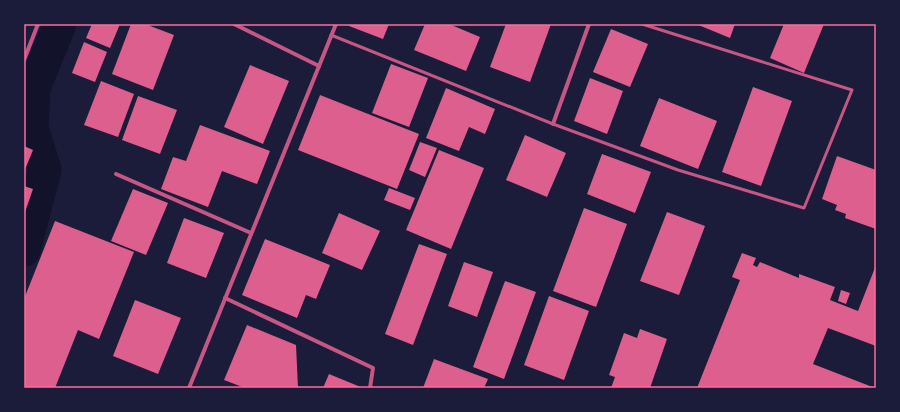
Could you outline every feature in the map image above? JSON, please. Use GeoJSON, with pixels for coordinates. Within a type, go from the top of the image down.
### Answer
{"type":"FeatureCollection","features":[{"type":"Feature","properties":{"kind":"street"},"geometry":{"type":"LineString","coordinates":[[24,60],[38,24]]}},
{"type":"Feature","properties":{"kind":"street"},"geometry":{"type":"LineString","coordinates":[[234,24],[319,66]]}},
{"type":"Feature","properties":{"kind":"street"},"geometry":{"type":"LineString","coordinates":[[189,388],[336,24]]}},
{"type":"Feature","properties":{"kind":"street"},"geometry":{"type":"LineString","coordinates":[[554,124],[589,24]]}},
{"type":"Feature","properties":{"kind":"street"},"geometry":{"type":"LineString","coordinates":[[116,174],[251,233]]}},
{"type":"Feature","properties":{"kind":"street"},"geometry":{"type":"LineString","coordinates":[[225,298],[373,368],[370,388]]}},
{"type":"Feature","properties":{"kind":"lane"},"geometry":{"type":"LineString","coordinates":[[332,35],[554,124],[678,170],[804,208],[852,90],[642,24]]}},
{"type":"Feature","properties":{"kind":"building"},"geometry":{"type":"Polygon","coordinates":[[[92,24],[120,24],[110,48],[86,38],[92,24]]]}},
{"type":"Feature","properties":{"kind":"building"},"geometry":{"type":"Polygon","coordinates":[[[131,24],[145,24],[174,35],[153,90],[112,74],[131,24]]]}},
{"type":"Feature","properties":{"kind":"building"},"geometry":{"type":"Polygon","coordinates":[[[350,24],[389,24],[383,39],[349,26],[350,24]]]}},
{"type":"Feature","properties":{"kind":"building"},"geometry":{"type":"Polygon","coordinates":[[[425,24],[449,24],[480,37],[466,71],[414,50],[425,24]]]}},
{"type":"Feature","properties":{"kind":"building"},"geometry":{"type":"Polygon","coordinates":[[[506,24],[551,24],[530,82],[490,67],[506,24]]]}},
{"type":"Feature","properties":{"kind":"building"},"geometry":{"type":"Polygon","coordinates":[[[696,24],[735,24],[730,38],[696,24]]]}},
{"type":"Feature","properties":{"kind":"building"},"geometry":{"type":"Polygon","coordinates":[[[784,24],[824,24],[804,73],[770,58],[784,24]]]}},
{"type":"Feature","properties":{"kind":"building"},"geometry":{"type":"Polygon","coordinates":[[[611,29],[648,44],[630,87],[593,72],[611,29]]]}},
{"type":"Feature","properties":{"kind":"building"},"geometry":{"type":"Polygon","coordinates":[[[84,42],[107,52],[95,82],[72,73],[84,42]]]}},
{"type":"Feature","properties":{"kind":"building"},"geometry":{"type":"Polygon","coordinates":[[[391,64],[428,78],[409,127],[372,113],[391,64]]]}},
{"type":"Feature","properties":{"kind":"building"},"geometry":{"type":"Polygon","coordinates":[[[250,65],[289,81],[263,144],[224,127],[250,65]]]}},
{"type":"Feature","properties":{"kind":"building"},"geometry":{"type":"Polygon","coordinates":[[[590,78],[623,91],[607,134],[574,121],[590,78]]]}},
{"type":"Feature","properties":{"kind":"building"},"geometry":{"type":"Polygon","coordinates":[[[101,81],[134,94],[118,137],[84,125],[101,81]]]}},
{"type":"Feature","properties":{"kind":"building"},"geometry":{"type":"Polygon","coordinates":[[[753,87],[792,101],[761,186],[722,172],[753,87]]]}},
{"type":"Feature","properties":{"kind":"building"},"geometry":{"type":"Polygon","coordinates":[[[446,88],[495,109],[485,134],[469,127],[459,151],[426,138],[446,88]]]}},
{"type":"Feature","properties":{"kind":"building"},"geometry":{"type":"Polygon","coordinates":[[[320,95],[419,134],[397,189],[298,150],[320,95]]]}},
{"type":"Feature","properties":{"kind":"building"},"geometry":{"type":"Polygon","coordinates":[[[138,96],[177,110],[160,154],[122,140],[138,96]]]}},
{"type":"Feature","properties":{"kind":"building"},"geometry":{"type":"Polygon","coordinates":[[[659,98],[717,121],[698,169],[640,146],[659,98]]]}},
{"type":"Feature","properties":{"kind":"building"},"geometry":{"type":"Polygon","coordinates":[[[200,125],[270,151],[257,184],[222,171],[208,207],[161,189],[173,157],[186,161],[200,125]]]}},
{"type":"Feature","properties":{"kind":"building"},"geometry":{"type":"Polygon","coordinates":[[[525,135],[566,153],[547,197],[506,180],[525,135]]]}},
{"type":"Feature","properties":{"kind":"building"},"geometry":{"type":"Polygon","coordinates":[[[420,142],[437,148],[425,177],[409,170],[420,142]]]}},
{"type":"Feature","properties":{"kind":"building"},"geometry":{"type":"Polygon","coordinates":[[[24,146],[33,150],[24,172],[24,146]]]}},
{"type":"Feature","properties":{"kind":"building"},"geometry":{"type":"Polygon","coordinates":[[[439,150],[484,168],[451,249],[406,230],[439,150]]]}},
{"type":"Feature","properties":{"kind":"building"},"geometry":{"type":"Polygon","coordinates":[[[602,154],[651,172],[635,213],[587,194],[602,154]]]}},
{"type":"Feature","properties":{"kind":"building"},"geometry":{"type":"Polygon","coordinates":[[[837,156],[876,170],[876,229],[845,218],[846,214],[835,210],[837,205],[822,199],[837,156]]]}},
{"type":"Feature","properties":{"kind":"building"},"geometry":{"type":"Polygon","coordinates":[[[24,186],[33,189],[24,215],[24,186]]]}},
{"type":"Feature","properties":{"kind":"building"},"geometry":{"type":"Polygon","coordinates":[[[389,188],[415,198],[410,210],[384,200],[389,188]]]}},
{"type":"Feature","properties":{"kind":"building"},"geometry":{"type":"Polygon","coordinates":[[[133,189],[168,203],[146,255],[111,241],[133,189]]]}},
{"type":"Feature","properties":{"kind":"building"},"geometry":{"type":"Polygon","coordinates":[[[584,208],[627,224],[596,307],[553,291],[584,208]]]}},
{"type":"Feature","properties":{"kind":"building"},"geometry":{"type":"Polygon","coordinates":[[[667,212],[705,226],[679,295],[640,281],[667,212]]]}},
{"type":"Feature","properties":{"kind":"building"},"geometry":{"type":"Polygon","coordinates":[[[339,213],[380,231],[362,270],[322,253],[339,213]]]}},
{"type":"Feature","properties":{"kind":"building"},"geometry":{"type":"Polygon","coordinates":[[[184,218],[224,233],[206,278],[167,263],[184,218]]]}},
{"type":"Feature","properties":{"kind":"building"},"geometry":{"type":"Polygon","coordinates":[[[55,221],[134,252],[99,339],[78,330],[55,388],[24,388],[24,299],[55,221]]]}},
{"type":"Feature","properties":{"kind":"building"},"geometry":{"type":"Polygon","coordinates":[[[265,239],[330,265],[316,299],[306,295],[297,318],[242,295],[265,239]]]}},
{"type":"Feature","properties":{"kind":"building"},"geometry":{"type":"Polygon","coordinates":[[[419,244],[447,254],[413,345],[385,334],[419,244]]]}},
{"type":"Feature","properties":{"kind":"building"},"geometry":{"type":"Polygon","coordinates":[[[742,253],[756,258],[753,265],[757,267],[760,262],[799,278],[799,274],[835,287],[830,300],[858,311],[876,265],[876,346],[828,328],[813,364],[875,388],[697,388],[740,280],[732,277],[742,253]]]}},
{"type":"Feature","properties":{"kind":"building"},"geometry":{"type":"Polygon","coordinates":[[[464,262],[493,272],[477,317],[448,306],[464,262]]]}},
{"type":"Feature","properties":{"kind":"building"},"geometry":{"type":"Polygon","coordinates":[[[505,281],[536,292],[504,379],[473,367],[505,281]]]}},
{"type":"Feature","properties":{"kind":"building"},"geometry":{"type":"Polygon","coordinates":[[[841,290],[850,293],[846,304],[838,301],[841,290]]]}},
{"type":"Feature","properties":{"kind":"building"},"geometry":{"type":"Polygon","coordinates":[[[549,296],[589,311],[564,380],[524,365],[549,296]]]}},
{"type":"Feature","properties":{"kind":"building"},"geometry":{"type":"Polygon","coordinates":[[[135,300],[181,318],[158,374],[113,356],[135,300]]]}},
{"type":"Feature","properties":{"kind":"building"},"geometry":{"type":"Polygon","coordinates":[[[247,325],[296,345],[298,388],[245,388],[224,380],[247,325]]]}},
{"type":"Feature","properties":{"kind":"building"},"geometry":{"type":"Polygon","coordinates":[[[640,329],[667,339],[650,388],[611,388],[615,377],[609,375],[624,333],[637,338],[640,329]]]}},
{"type":"Feature","properties":{"kind":"building"},"geometry":{"type":"Polygon","coordinates":[[[434,359],[488,379],[484,388],[423,388],[434,359]]]}},
{"type":"Feature","properties":{"kind":"building"},"geometry":{"type":"Polygon","coordinates":[[[329,374],[363,388],[323,388],[329,374]]]}},
{"type":"Feature","properties":{"kind":"waterway"},"geometry":{"type":"LineString","coordinates":[[24,250],[45,170],[32,128],[34,88],[60,24]]}}]}
